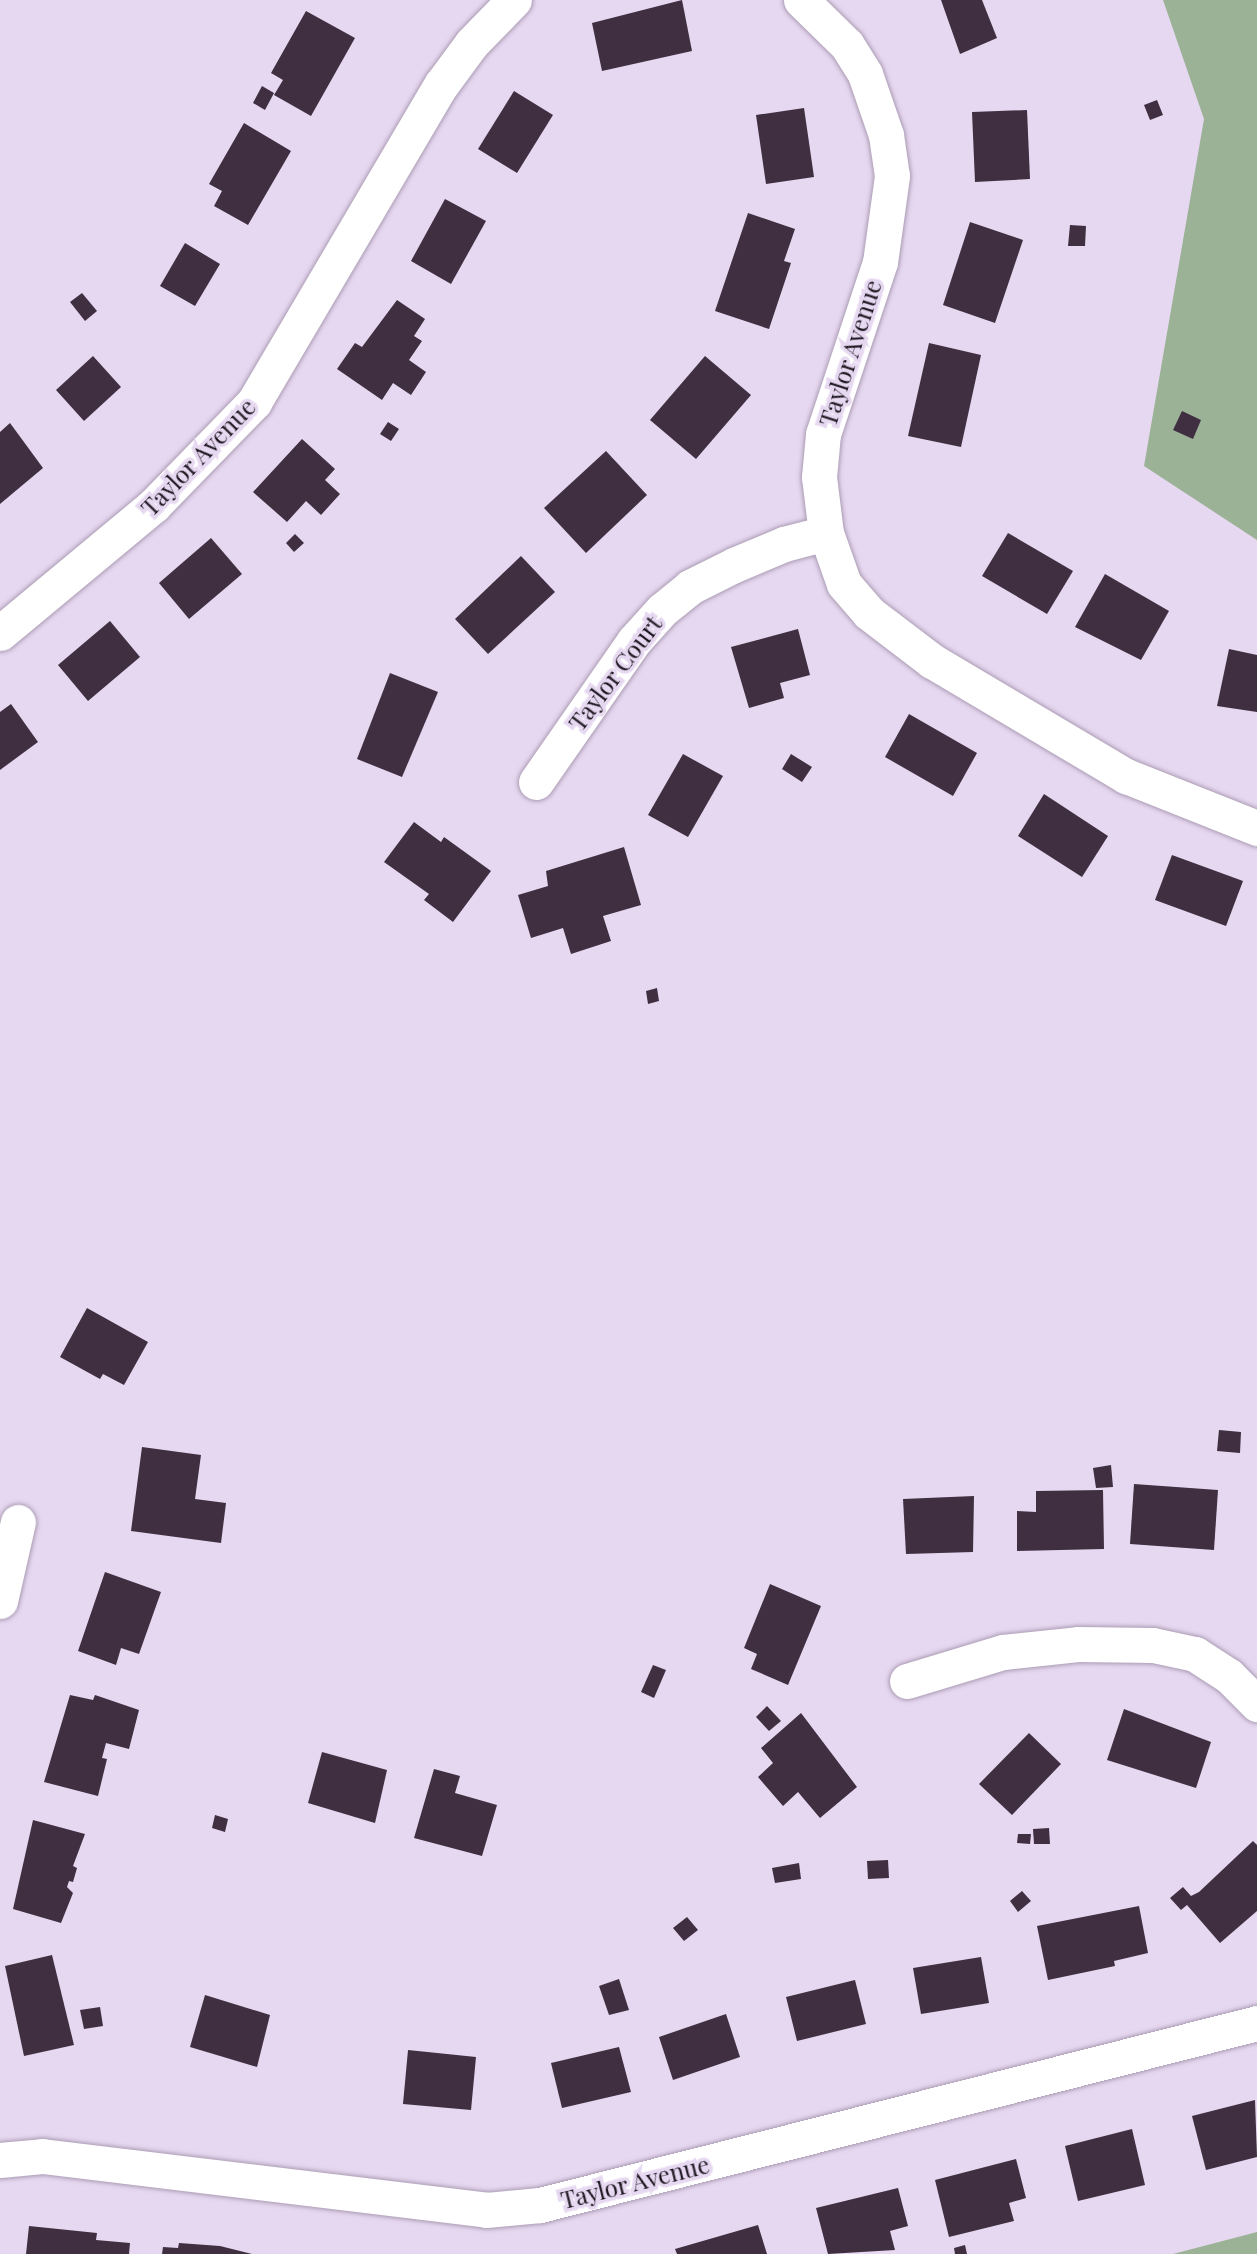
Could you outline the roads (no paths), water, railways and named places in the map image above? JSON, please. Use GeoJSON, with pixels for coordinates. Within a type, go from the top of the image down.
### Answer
{"type":"FeatureCollection","features":[{"type":"Feature","properties":{"kind":"street","name":"Taylor Avenue"},"geometry":{"type":"LineString","coordinates":[[0,633],[154,505],[218,444],[254,402],[441,85],[472,43],[514,0]]}},
{"type":"Feature","properties":{"kind":"street","name":"Taylor Avenue"},"geometry":{"type":"LineString","coordinates":[[801,0],[847,45],[865,74],[886,135],[892,176],[880,262],[823,434],[819,477],[826,533],[855,600],[932,660],[1126,776],[1257,828]]}},
{"type":"Feature","properties":{"kind":"street","name":"Taylor Court"},"geometry":{"type":"LineString","coordinates":[[536,782],[634,641],[662,610],[690,587],[734,565],[826,533]]}},
{"type":"Feature","properties":{"kind":"street"},"geometry":{"type":"LineString","coordinates":[[0,1601],[18,1522]]}},
{"type":"Feature","properties":{"kind":"street"},"geometry":{"type":"LineString","coordinates":[[907,1681],[1003,1652],[1078,1644],[1153,1645],[1195,1654],[1229,1676],[1257,1704]]}},
{"type":"Feature","properties":{"kind":"street","name":"Taylor Avenue"},"geometry":{"type":"LineString","coordinates":[[0,2160],[42,2156],[486,2210],[540,2206],[1257,2023]]}}]}
